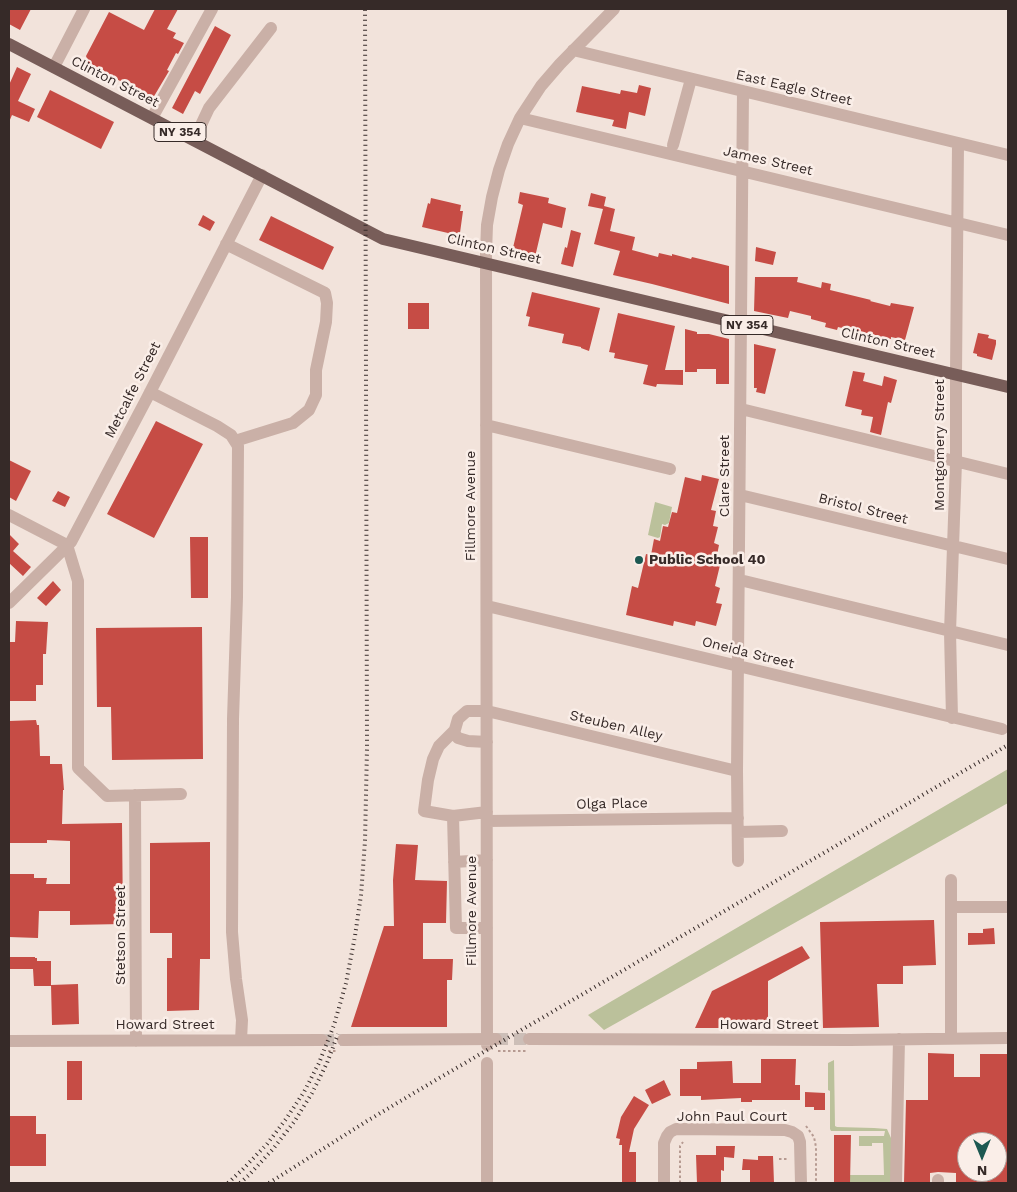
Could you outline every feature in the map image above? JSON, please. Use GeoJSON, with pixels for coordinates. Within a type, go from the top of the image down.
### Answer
{"type":"FeatureCollection","features":[{"type":"Feature","properties":{"kind":"main road","name":"Clinton Street"},"geometry":{"type":"LineString","coordinates":[[10,46],[54,67],[383,239],[1008,387]]}},
{"type":"Feature","properties":{"kind":"street"},"geometry":{"type":"LineString","coordinates":[[54,67],[84,9]]}},
{"type":"Feature","properties":{"kind":"street"},"geometry":{"type":"LineString","coordinates":[[152,118],[212,9]]}},
{"type":"Feature","properties":{"kind":"street","name":"Fillmore Avenue"},"geometry":{"type":"LineString","coordinates":[[492,1044],[487,928],[487,225],[498,170],[520,118],[541,86],[573,50],[614,9]]}},
{"type":"Feature","properties":{"kind":"street"},"geometry":{"type":"LineString","coordinates":[[194,140],[208,108],[271,28]]}},
{"type":"Feature","properties":{"kind":"street","name":"East Eagle Street"},"geometry":{"type":"LineString","coordinates":[[573,50],[1008,155]]}},
{"type":"Feature","properties":{"kind":"street"},"geometry":{"type":"LineString","coordinates":[[673,145],[691,79]]}},
{"type":"Feature","properties":{"kind":"street","name":"Clare Street"},"geometry":{"type":"LineString","coordinates":[[738,861],[737,771],[743,91]]}},
{"type":"Feature","properties":{"kind":"street","name":"James Street"},"geometry":{"type":"LineString","coordinates":[[520,118],[1008,234]]}},
{"type":"Feature","properties":{"kind":"street","name":"Montgomery Street"},"geometry":{"type":"LineString","coordinates":[[952,718],[950,632],[956,462],[958,143]]}},
{"type":"Feature","properties":{"kind":"street","name":"Metcalfe Street"},"geometry":{"type":"LineString","coordinates":[[9,603],[71,542],[262,175]]}},
{"type":"Feature","properties":{"kind":"street"},"geometry":{"type":"LineString","coordinates":[[226,244],[325,293],[327,303],[326,322],[316,370],[316,395],[310,410],[293,422],[235,441]]}},
{"type":"Feature","properties":{"kind":"street"},"geometry":{"type":"LineString","coordinates":[[150,392],[217,426],[231,435],[238,446],[238,578],[233,719],[232,932],[242,1020],[242,1040]]}},
{"type":"Feature","properties":{"kind":"street"},"geometry":{"type":"LineString","coordinates":[[741,408],[1008,474]]}},
{"type":"Feature","properties":{"kind":"street"},"geometry":{"type":"LineString","coordinates":[[486,425],[670,469]]}},
{"type":"Feature","properties":{"kind":"street","name":"Bristol Street"},"geometry":{"type":"LineString","coordinates":[[740,495],[1008,559]]}},
{"type":"Feature","properties":{"kind":"street"},"geometry":{"type":"LineString","coordinates":[[9,515],[67,545],[78,581],[78,768],[107,796],[181,794]]}},
{"type":"Feature","properties":{"kind":"street"},"geometry":{"type":"LineString","coordinates":[[740,580],[1008,645]]}},
{"type":"Feature","properties":{"kind":"street","name":"Oneida Street"},"geometry":{"type":"LineString","coordinates":[[486,606],[1002,729]]}},
{"type":"Feature","properties":{"kind":"street"},"geometry":{"type":"LineString","coordinates":[[487,711],[467,711],[458,719],[454,733],[458,738],[468,741],[487,742]]}},
{"type":"Feature","properties":{"kind":"street","name":"Steuben Alley"},"geometry":{"type":"LineString","coordinates":[[487,711],[737,771]]}},
{"type":"Feature","properties":{"kind":"street","name":"Olga Place"},"geometry":{"type":"LineString","coordinates":[[455,730],[439,746],[433,759],[424,811],[453,816],[738,818]]}},
{"type":"Feature","properties":{"kind":"street","name":"Stetson Street"},"geometry":{"type":"LineString","coordinates":[[135,795],[136,1040]]}},
{"type":"Feature","properties":{"kind":"street"},"geometry":{"type":"LineString","coordinates":[[453,816],[456,928],[487,928]]}},
{"type":"Feature","properties":{"kind":"street"},"geometry":{"type":"LineString","coordinates":[[738,832],[782,831]]}},
{"type":"Feature","properties":{"kind":"street"},"geometry":{"type":"LineString","coordinates":[[454,862],[487,860]]}},
{"type":"Feature","properties":{"kind":"street"},"geometry":{"type":"LineString","coordinates":[[951,880],[951,1038]]}},
{"type":"Feature","properties":{"kind":"street"},"geometry":{"type":"LineString","coordinates":[[951,907],[1008,907]]}},
{"type":"Feature","properties":{"kind":"street","name":"Howard Street"},"geometry":{"type":"LineString","coordinates":[[531,1045],[1008,1038]]}},
{"type":"Feature","properties":{"kind":"street"},"geometry":{"type":"LineString","coordinates":[[896,1183],[899,1039]]}},
{"type":"Feature","properties":{"kind":"street","name":"Howard Street"},"geometry":{"type":"LineString","coordinates":[[9,1041],[242,1040],[322,1046]]}},
{"type":"Feature","properties":{"kind":"street"},"geometry":{"type":"LineString","coordinates":[[340,1046],[492,1044]]}},
{"type":"Feature","properties":{"kind":"street"},"geometry":{"type":"LineString","coordinates":[[487,1063],[487,1183]]}},
{"type":"Feature","properties":{"kind":"street","name":"John Paul Court"},"geometry":{"type":"LineString","coordinates":[[664,1183],[664,1143],[670,1132],[676,1129],[715,1129],[785,1130],[792,1132],[798,1136],[800,1142],[801,1183]]}},
{"type":"Feature","properties":{"kind":"path"},"geometry":{"type":"LineString","coordinates":[[492,1044],[531,1045]]}},
{"type":"Feature","properties":{"kind":"path"},"geometry":{"type":"LineString","coordinates":[[322,1046],[340,1046]]}},
{"type":"Feature","properties":{"kind":"path"},"geometry":{"type":"LineString","coordinates":[[680,1183],[680,1144],[684,1142]]}},
{"type":"Feature","properties":{"kind":"path"},"geometry":{"type":"LineString","coordinates":[[779,1159],[792,1159]]}},
{"type":"Feature","properties":{"kind":"green space"},"geometry":{"type":"Polygon","coordinates":[[[655,502],[672,507],[669,523],[662,524],[660,537],[658,538],[648,535],[655,502]]]}},
{"type":"Feature","properties":{"kind":"green space"},"geometry":{"type":"Polygon","coordinates":[[[1008,769],[1008,803],[604,1030],[588,1015],[1008,769]]]}},
{"type":"Feature","properties":{"kind":"green space"},"geometry":{"type":"Polygon","coordinates":[[[834,1060],[835,1126],[887,1129],[891,1138],[891,1183],[850,1183],[850,1175],[884,1175],[883,1143],[872,1143],[872,1146],[859,1146],[859,1136],[884,1136],[885,1131],[831,1131],[828,1063],[834,1060]]]}},
{"type":"Feature","properties":{"kind":"building"},"geometry":{"type":"Polygon","coordinates":[[[9,9],[31,9],[20,30],[9,24],[9,9]]]}},
{"type":"Feature","properties":{"kind":"building"},"geometry":{"type":"Polygon","coordinates":[[[155,9],[178,9],[167,29],[176,33],[173,38],[184,43],[178,54],[176,53],[167,70],[169,71],[153,98],[131,89],[132,87],[89,65],[86,56],[109,12],[144,30],[155,9]]]}},
{"type":"Feature","properties":{"kind":"building"},"geometry":{"type":"Polygon","coordinates":[[[215,26],[231,35],[200,94],[195,91],[183,114],[172,108],[215,26]]]}},
{"type":"Feature","properties":{"kind":"building"},"geometry":{"type":"Polygon","coordinates":[[[17,67],[31,74],[18,101],[35,109],[29,122],[12,115],[9,122],[9,85],[17,67]]]}},
{"type":"Feature","properties":{"kind":"building"},"geometry":{"type":"Polygon","coordinates":[[[639,85],[651,88],[645,116],[629,112],[626,129],[612,126],[614,120],[576,112],[582,86],[620,94],[621,90],[637,93],[639,85]]]}},
{"type":"Feature","properties":{"kind":"building"},"geometry":{"type":"Polygon","coordinates":[[[50,90],[114,122],[101,149],[37,117],[50,90]]]}},
{"type":"Feature","properties":{"kind":"building"},"geometry":{"type":"Polygon","coordinates":[[[520,192],[549,198],[548,203],[566,208],[562,228],[543,223],[535,257],[512,252],[523,205],[518,203],[520,192]]]}},
{"type":"Feature","properties":{"kind":"building"},"geometry":{"type":"Polygon","coordinates":[[[591,193],[606,197],[604,206],[615,209],[610,231],[635,237],[632,250],[658,257],[659,253],[691,259],[692,257],[729,266],[729,304],[613,275],[620,251],[594,244],[603,209],[588,206],[591,193]]]}},
{"type":"Feature","properties":{"kind":"building"},"geometry":{"type":"Polygon","coordinates":[[[431,198],[461,205],[460,211],[463,211],[459,240],[447,237],[448,233],[422,227],[431,198]]]}},
{"type":"Feature","properties":{"kind":"building"},"geometry":{"type":"Polygon","coordinates":[[[203,215],[215,222],[210,231],[198,225],[203,215]]]}},
{"type":"Feature","properties":{"kind":"building"},"geometry":{"type":"Polygon","coordinates":[[[271,216],[334,247],[323,270],[259,240],[271,216]]]}},
{"type":"Feature","properties":{"kind":"building"},"geometry":{"type":"Polygon","coordinates":[[[571,230],[581,233],[573,267],[561,264],[571,230]]]}},
{"type":"Feature","properties":{"kind":"building"},"geometry":{"type":"Polygon","coordinates":[[[756,247],[776,252],[773,265],[755,261],[756,247]]]}},
{"type":"Feature","properties":{"kind":"building"},"geometry":{"type":"Polygon","coordinates":[[[755,277],[798,277],[797,282],[821,288],[822,282],[831,284],[830,290],[870,301],[890,306],[891,303],[914,307],[905,340],[877,336],[876,340],[865,337],[866,334],[838,327],[837,330],[825,327],[826,323],[811,319],[811,316],[790,311],[788,318],[754,311],[755,277]]]}},
{"type":"Feature","properties":{"kind":"building"},"geometry":{"type":"Polygon","coordinates":[[[532,292],[600,308],[589,351],[581,347],[562,343],[564,334],[528,326],[530,317],[526,316],[532,292]]]}},
{"type":"Feature","properties":{"kind":"building"},"geometry":{"type":"Polygon","coordinates":[[[408,303],[429,303],[429,329],[408,329],[408,303]]]}},
{"type":"Feature","properties":{"kind":"building"},"geometry":{"type":"Polygon","coordinates":[[[618,313],[675,326],[665,370],[683,370],[683,385],[657,384],[656,387],[643,384],[648,365],[614,358],[615,353],[609,352],[618,313]]]}},
{"type":"Feature","properties":{"kind":"building"},"geometry":{"type":"Polygon","coordinates":[[[685,329],[697,332],[697,334],[709,334],[729,339],[729,384],[716,384],[716,369],[697,369],[697,372],[685,372],[685,329]]]}},
{"type":"Feature","properties":{"kind":"building"},"geometry":{"type":"Polygon","coordinates":[[[978,333],[989,335],[988,338],[996,340],[992,360],[973,353],[978,333]]]}},
{"type":"Feature","properties":{"kind":"building"},"geometry":{"type":"Polygon","coordinates":[[[754,344],[776,349],[765,394],[756,392],[757,388],[754,388],[754,344]]]}},
{"type":"Feature","properties":{"kind":"building"},"geometry":{"type":"Polygon","coordinates":[[[853,371],[865,373],[863,381],[882,386],[884,376],[897,380],[891,403],[888,402],[881,435],[870,432],[873,417],[861,415],[862,410],[845,406],[853,371]]]}},
{"type":"Feature","properties":{"kind":"building"},"geometry":{"type":"Polygon","coordinates":[[[156,421],[203,444],[154,538],[107,514],[156,421]]]}},
{"type":"Feature","properties":{"kind":"building"},"geometry":{"type":"Polygon","coordinates":[[[9,460],[31,471],[16,501],[9,497],[9,460]]]}},
{"type":"Feature","properties":{"kind":"building"},"geometry":{"type":"Polygon","coordinates":[[[702,475],[719,479],[711,510],[716,511],[713,526],[718,527],[714,543],[719,545],[716,560],[721,561],[715,586],[720,588],[716,603],[722,604],[716,626],[696,621],[695,626],[674,621],[673,626],[626,615],[632,586],[638,588],[646,554],[651,555],[654,539],[660,541],[663,526],[668,527],[672,512],[677,513],[685,477],[701,481],[702,475]]]}},
{"type":"Feature","properties":{"kind":"building"},"geometry":{"type":"Polygon","coordinates":[[[58,491],[70,497],[65,507],[52,501],[58,491]]]}},
{"type":"Feature","properties":{"kind":"building"},"geometry":{"type":"Polygon","coordinates":[[[9,534],[19,544],[13,551],[31,567],[23,576],[9,563],[9,534]]]}},
{"type":"Feature","properties":{"kind":"building"},"geometry":{"type":"Polygon","coordinates":[[[190,537],[208,537],[208,598],[191,598],[190,537]]]}},
{"type":"Feature","properties":{"kind":"building"},"geometry":{"type":"Polygon","coordinates":[[[53,581],[61,590],[46,606],[37,598],[53,581]]]}},
{"type":"Feature","properties":{"kind":"building"},"geometry":{"type":"Polygon","coordinates":[[[16,621],[48,622],[46,654],[43,654],[43,685],[36,685],[36,701],[9,701],[9,642],[15,642],[16,621]]]}},
{"type":"Feature","properties":{"kind":"building"},"geometry":{"type":"Polygon","coordinates":[[[202,627],[203,759],[112,760],[111,707],[97,707],[96,628],[202,627]]]}},
{"type":"Feature","properties":{"kind":"building"},"geometry":{"type":"Polygon","coordinates":[[[36,720],[37,725],[39,725],[40,756],[50,756],[50,764],[62,764],[64,790],[62,824],[122,823],[123,924],[70,925],[70,911],[39,911],[38,938],[9,937],[9,874],[34,874],[34,878],[47,878],[46,884],[70,884],[70,841],[47,840],[47,843],[9,843],[9,721],[36,720]]]}},
{"type":"Feature","properties":{"kind":"building"},"geometry":{"type":"Polygon","coordinates":[[[210,842],[210,959],[200,959],[199,1010],[167,1011],[167,958],[172,958],[172,933],[150,933],[150,843],[210,842]]]}},
{"type":"Feature","properties":{"kind":"building"},"geometry":{"type":"Polygon","coordinates":[[[396,844],[418,845],[415,880],[447,881],[446,923],[423,923],[423,959],[453,959],[452,980],[447,980],[447,1027],[351,1027],[384,926],[394,926],[393,880],[396,844]]]}},
{"type":"Feature","properties":{"kind":"building"},"geometry":{"type":"Polygon","coordinates":[[[934,920],[936,965],[903,966],[903,984],[877,984],[879,1027],[823,1028],[820,922],[934,920]]]}},
{"type":"Feature","properties":{"kind":"building"},"geometry":{"type":"Polygon","coordinates":[[[994,928],[995,944],[968,945],[968,933],[983,933],[983,929],[994,928]]]}},
{"type":"Feature","properties":{"kind":"building"},"geometry":{"type":"Polygon","coordinates":[[[802,946],[810,958],[768,981],[768,1028],[695,1028],[712,991],[802,946]]]}},
{"type":"Feature","properties":{"kind":"building"},"geometry":{"type":"Polygon","coordinates":[[[9,957],[35,957],[37,961],[51,961],[51,986],[34,986],[33,969],[9,969],[9,957]]]}},
{"type":"Feature","properties":{"kind":"building"},"geometry":{"type":"Polygon","coordinates":[[[78,984],[79,1024],[52,1025],[51,985],[78,984]]]}},
{"type":"Feature","properties":{"kind":"building"},"geometry":{"type":"Polygon","coordinates":[[[928,1053],[954,1054],[954,1077],[980,1077],[980,1054],[1008,1054],[1008,1183],[956,1183],[956,1173],[938,1172],[930,1173],[930,1183],[904,1183],[906,1100],[928,1100],[928,1053]]]}},
{"type":"Feature","properties":{"kind":"building"},"geometry":{"type":"Polygon","coordinates":[[[761,1059],[796,1059],[795,1085],[800,1085],[800,1100],[752,1100],[752,1102],[741,1102],[741,1098],[701,1100],[701,1096],[680,1096],[680,1069],[697,1069],[697,1062],[732,1061],[733,1083],[761,1083],[761,1059]]]}},
{"type":"Feature","properties":{"kind":"building"},"geometry":{"type":"Polygon","coordinates":[[[67,1061],[82,1061],[82,1100],[67,1100],[67,1061]]]}},
{"type":"Feature","properties":{"kind":"building"},"geometry":{"type":"Polygon","coordinates":[[[664,1080],[671,1095],[652,1104],[645,1090],[664,1080]]]}},
{"type":"Feature","properties":{"kind":"building"},"geometry":{"type":"Polygon","coordinates":[[[805,1092],[825,1093],[825,1110],[814,1110],[814,1107],[805,1107],[805,1092]]]}},
{"type":"Feature","properties":{"kind":"building"},"geometry":{"type":"Polygon","coordinates":[[[634,1096],[649,1105],[634,1129],[629,1152],[636,1152],[636,1183],[622,1183],[622,1145],[619,1145],[620,1139],[616,1138],[621,1117],[634,1096]]]}},
{"type":"Feature","properties":{"kind":"building"},"geometry":{"type":"Polygon","coordinates":[[[9,1116],[36,1116],[36,1134],[46,1134],[46,1166],[9,1166],[9,1116]]]}},
{"type":"Feature","properties":{"kind":"building"},"geometry":{"type":"Polygon","coordinates":[[[834,1135],[851,1135],[850,1183],[834,1183],[834,1135]]]}},
{"type":"Feature","properties":{"kind":"building"},"geometry":{"type":"Polygon","coordinates":[[[716,1146],[735,1146],[734,1158],[724,1157],[724,1171],[721,1170],[721,1183],[697,1183],[696,1155],[716,1155],[716,1146]]]}},
{"type":"Feature","properties":{"kind":"building"},"geometry":{"type":"Polygon","coordinates":[[[758,1156],[773,1156],[774,1183],[750,1183],[750,1170],[742,1170],[743,1159],[758,1160],[758,1156]]]}},
{"type":"Feature","properties":{"kind":"tunnel"},"geometry":{"type":"LineString","coordinates":[[496,1039],[529,1039]]}},
{"type":"Feature","properties":{"kind":"tunnel"},"geometry":{"type":"LineString","coordinates":[[322,1040],[343,1040]]}},
{"type":"Feature","properties":{"kind":"railway"},"geometry":{"type":"LineString","coordinates":[[228,1183],[267,1144],[286,1119],[304,1092],[319,1063],[334,1025],[346,983],[361,895],[365,841],[367,748],[365,9]]}},
{"type":"Feature","properties":{"kind":"railway"},"geometry":{"type":"LineString","coordinates":[[269,1183],[424,1087],[1008,745]]}},
{"type":"Feature","properties":{"kind":"railway"},"geometry":{"type":"LineString","coordinates":[[240,1183],[273,1149],[294,1122],[312,1093],[327,1063],[338,1034]]}},
{"type":"Feature","properties":{"kind":"place","name":"Public School 40"},"geometry":{"type":"Point","coordinates":[639,560]}}]}
